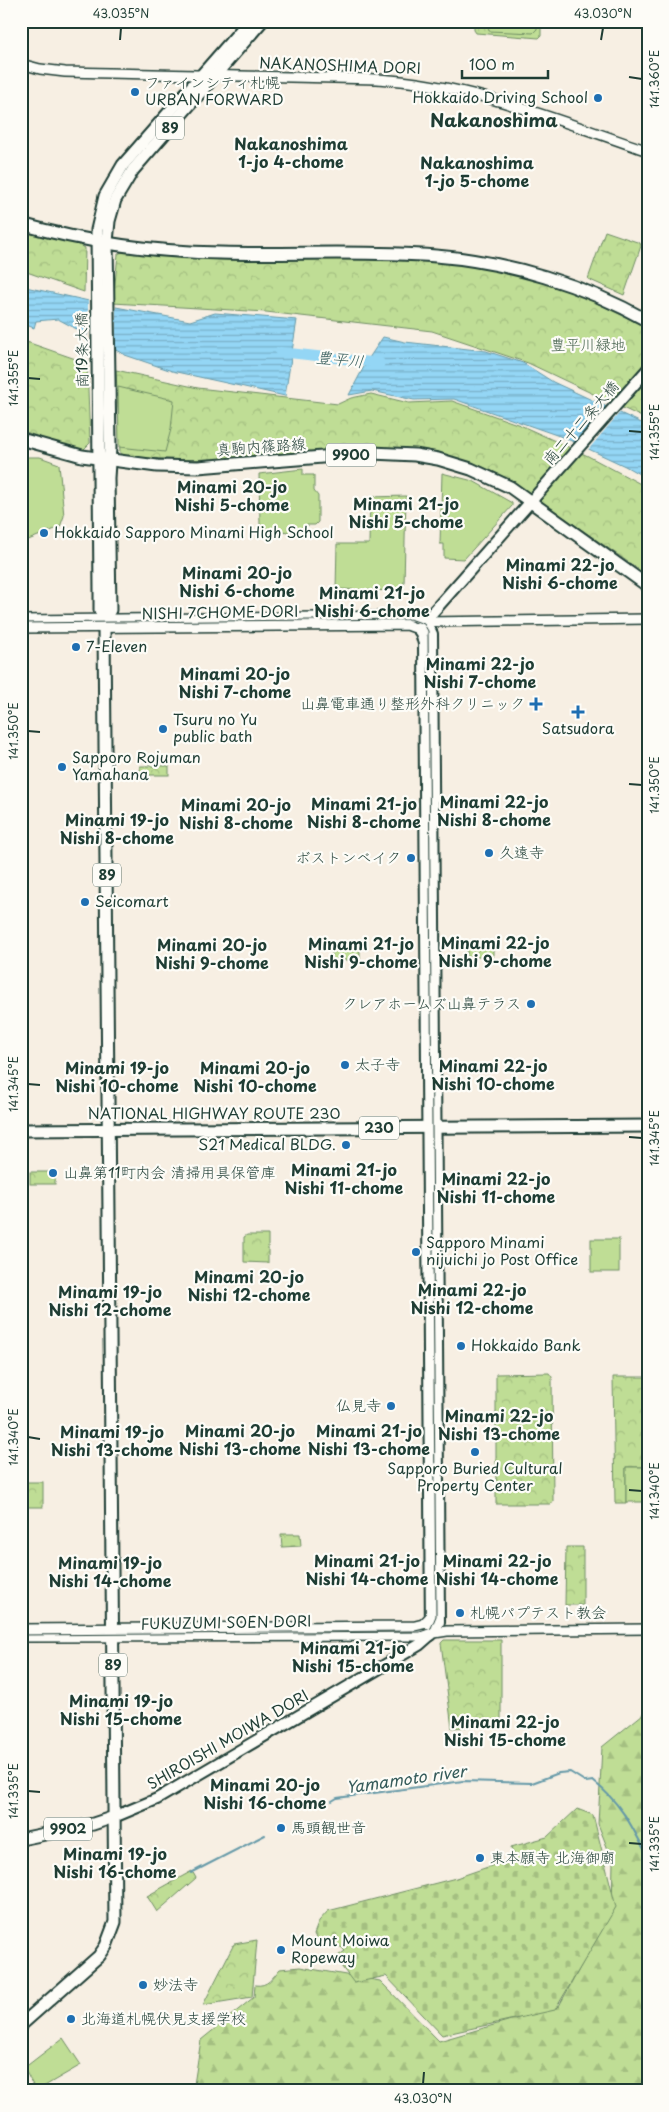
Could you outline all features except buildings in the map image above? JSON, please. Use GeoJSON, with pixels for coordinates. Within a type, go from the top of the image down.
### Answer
{"type":"FeatureCollection","features":[{"type":"Feature","properties":{"kind":"main road","name":"89"},"geometry":{"type":"LineString","coordinates":[[101,245],[100,215],[105,196],[123,165],[249,21]]}},
{"type":"Feature","properties":{"kind":"main road","name":"89"},"geometry":{"type":"LineString","coordinates":[[101,245],[115,200],[133,170],[262,21]]}},
{"type":"Feature","properties":{"kind":"main road"},"geometry":{"type":"LineString","coordinates":[[21,224],[101,245],[196,252],[436,256],[489,263],[562,282],[648,321]]}},
{"type":"Feature","properties":{"kind":"main road","name":"南19条大橋"},"geometry":{"type":"LineString","coordinates":[[101,245],[104,456]]}},
{"type":"Feature","properties":{"kind":"main road","name":"南二十二条大橋"},"geometry":{"type":"LineString","coordinates":[[534,499],[648,369]]}},
{"type":"Feature","properties":{"kind":"main road","name":"真駒内篠路線"},"geometry":{"type":"LineString","coordinates":[[21,439],[53,449],[156,466],[198,467],[372,453],[415,455],[438,459],[471,469],[500,481],[534,499],[648,586]]}},
{"type":"Feature","properties":{"kind":"main road","name":"89"},"geometry":{"type":"LineString","coordinates":[[21,2025],[93,1962],[106,1946],[112,1932],[116,1909],[104,624],[100,610],[104,456]]}},
{"type":"Feature","properties":{"kind":"main road"},"geometry":{"type":"LineString","coordinates":[[431,1635],[436,1629],[438,1622],[432,1128],[424,644],[421,633],[418,630],[534,499]]}},
{"type":"Feature","properties":{"kind":"main road"},"geometry":{"type":"LineString","coordinates":[[426,622],[432,634],[431,1635]]}},
{"type":"Feature","properties":{"kind":"main road","name":"NATIONAL HIGHWAY ROUTE 230"},"geometry":{"type":"LineString","coordinates":[[21,1130],[648,1126]]}},
{"type":"Feature","properties":{"kind":"main road","name":"SHIROISHI MOIWA DORI"},"geometry":{"type":"LineString","coordinates":[[114,1817],[157,1799],[418,1645],[431,1635]]}},
{"type":"Feature","properties":{"kind":"main road","name":"9902"},"geometry":{"type":"LineString","coordinates":[[21,1839],[114,1817]]}},
{"type":"Feature","properties":{"kind":"street","name":"NAKANOSHIMA DORI"},"geometry":{"type":"LineString","coordinates":[[21,64],[57,72],[377,79],[444,86],[494,99],[648,151]]}},
{"type":"Feature","properties":{"kind":"street","name":"NISHI 7CHOME DORI"},"geometry":{"type":"LineString","coordinates":[[21,628],[413,616],[426,622],[648,618]]}},
{"type":"Feature","properties":{"kind":"street","name":"NISHI 7CHOME DORI"},"geometry":{"type":"LineString","coordinates":[[21,620],[104,624],[406,625],[418,630]]}},
{"type":"Feature","properties":{"kind":"street"},"geometry":{"type":"LineString","coordinates":[[430,1616],[418,1626],[427,1630],[431,1635]]}},
{"type":"Feature","properties":{"kind":"street","name":"FUKUZUMI SOEN DORI"},"geometry":{"type":"LineString","coordinates":[[21,1637],[418,1626]]}},
{"type":"Feature","properties":{"kind":"street","name":"FUKUZUMI SOEN DORI"},"geometry":{"type":"LineString","coordinates":[[21,1629],[113,1633],[431,1635],[446,1631],[648,1629]]}},
{"type":"Feature","properties":{"kind":"green space"},"geometry":{"type":"Polygon","coordinates":[[[474,21],[541,21],[541,36],[539,38],[476,33],[474,21]]]}},
{"type":"Feature","properties":{"kind":"green space"},"geometry":{"type":"Polygon","coordinates":[[[487,21],[537,21],[537,29],[533,33],[489,31],[487,21]]]}},
{"type":"Feature","properties":{"kind":"green space"},"geometry":{"type":"Polygon","coordinates":[[[21,231],[77,243],[85,248],[84,292],[21,270],[21,231]]]}},
{"type":"Feature","properties":{"kind":"green space"},"geometry":{"type":"Polygon","coordinates":[[[605,231],[640,243],[641,246],[624,295],[588,279],[605,231]]]}},
{"type":"Feature","properties":{"kind":"green space","name":"豊平川緑地"},"geometry":{"type":"Polygon","coordinates":[[[124,251],[196,258],[405,259],[481,266],[541,281],[578,294],[648,328],[648,420],[528,363],[432,331],[266,312],[113,303],[118,254],[124,251]]]}},
{"type":"Feature","properties":{"kind":"green space"},"geometry":{"type":"Polygon","coordinates":[[[21,340],[87,363],[90,443],[82,451],[61,446],[21,430],[21,340]]]}},
{"type":"Feature","properties":{"kind":"green space"},"geometry":{"type":"Polygon","coordinates":[[[116,370],[198,388],[338,404],[351,398],[371,394],[409,403],[452,401],[520,425],[588,456],[648,488],[648,576],[515,483],[464,460],[425,451],[382,448],[186,460],[129,457],[120,453],[116,370]]]}},
{"type":"Feature","properties":{"kind":"green space"},"geometry":{"type":"Polygon","coordinates":[[[118,387],[174,400],[171,429],[165,452],[119,447],[118,387]]]}},
{"type":"Feature","properties":{"kind":"green space"},"geometry":{"type":"Polygon","coordinates":[[[21,457],[40,457],[59,464],[64,516],[60,527],[21,543],[21,457]]]}},
{"type":"Feature","properties":{"kind":"green space"},"geometry":{"type":"Polygon","coordinates":[[[303,469],[303,475],[314,475],[314,491],[318,496],[318,522],[315,525],[305,525],[297,533],[265,529],[260,524],[259,474],[303,469]]]}},
{"type":"Feature","properties":{"kind":"green space"},"geometry":{"type":"Polygon","coordinates":[[[442,473],[473,481],[512,503],[512,506],[464,559],[444,558],[444,544],[440,544],[442,473]]]}},
{"type":"Feature","properties":{"kind":"green space"},"geometry":{"type":"Polygon","coordinates":[[[406,496],[404,585],[396,591],[336,589],[337,544],[369,544],[370,497],[406,496]]]}},
{"type":"Feature","properties":{"kind":"green space"},"geometry":{"type":"Polygon","coordinates":[[[140,766],[169,766],[169,775],[140,775],[140,766]]]}},
{"type":"Feature","properties":{"kind":"green space"},"geometry":{"type":"Polygon","coordinates":[[[467,943],[493,943],[493,957],[467,957],[467,943]]]}},
{"type":"Feature","properties":{"kind":"green space"},"geometry":{"type":"Polygon","coordinates":[[[332,944],[360,944],[360,960],[332,960],[332,944]]]}},
{"type":"Feature","properties":{"kind":"green space"},"geometry":{"type":"Polygon","coordinates":[[[30,1172],[55,1172],[55,1184],[30,1184],[30,1172]]]}},
{"type":"Feature","properties":{"kind":"green space"},"geometry":{"type":"Polygon","coordinates":[[[247,1235],[268,1235],[268,1263],[244,1262],[244,1237],[247,1235]]]}},
{"type":"Feature","properties":{"kind":"green space"},"geometry":{"type":"Polygon","coordinates":[[[591,1239],[619,1239],[619,1272],[591,1272],[591,1239]]]}},
{"type":"Feature","properties":{"kind":"green space"},"geometry":{"type":"Polygon","coordinates":[[[549,1373],[552,1377],[553,1501],[551,1504],[496,1504],[496,1374],[549,1373]]]}},
{"type":"Feature","properties":{"kind":"green space"},"geometry":{"type":"Polygon","coordinates":[[[613,1377],[648,1377],[648,1467],[626,1467],[626,1503],[615,1503],[613,1377]]]}},
{"type":"Feature","properties":{"kind":"green space"},"geometry":{"type":"Polygon","coordinates":[[[626,1467],[648,1467],[648,1502],[626,1502],[626,1467]]]}},
{"type":"Feature","properties":{"kind":"green space"},"geometry":{"type":"Polygon","coordinates":[[[21,1482],[43,1482],[43,1507],[21,1507],[21,1482]]]}},
{"type":"Feature","properties":{"kind":"green space"},"geometry":{"type":"Polygon","coordinates":[[[281,1534],[300,1534],[301,1546],[282,1547],[281,1534]]]}},
{"type":"Feature","properties":{"kind":"green space"},"geometry":{"type":"Polygon","coordinates":[[[566,1547],[583,1547],[583,1605],[565,1605],[566,1547]]]}},
{"type":"Feature","properties":{"kind":"green space"},"geometry":{"type":"Polygon","coordinates":[[[444,1640],[501,1640],[501,1724],[452,1728],[441,1643],[444,1640]]]}},
{"type":"Feature","properties":{"kind":"green space"},"geometry":{"type":"Polygon","coordinates":[[[648,1710],[648,2091],[193,2091],[201,2040],[254,1997],[255,1985],[267,1983],[280,1969],[300,1967],[380,1981],[439,2041],[559,2006],[612,1909],[613,1862],[598,1824],[602,1747],[648,1710]]]}},
{"type":"Feature","properties":{"kind":"green space"},"geometry":{"type":"Polygon","coordinates":[[[577,1809],[593,1815],[616,1907],[555,2010],[442,2035],[386,1976],[354,1983],[335,1958],[345,1951],[341,1947],[318,1942],[314,1934],[319,1921],[328,1911],[456,1878],[514,1858],[511,1847],[547,1837],[577,1809]]]}},
{"type":"Feature","properties":{"kind":"green space"},"geometry":{"type":"Polygon","coordinates":[[[192,1871],[196,1878],[157,1912],[147,1896],[192,1871]]]}},
{"type":"Feature","properties":{"kind":"green space"},"geometry":{"type":"Polygon","coordinates":[[[257,1940],[252,1997],[203,2005],[234,1944],[257,1940]]]}},
{"type":"Feature","properties":{"kind":"green space"},"geometry":{"type":"Polygon","coordinates":[[[63,2038],[81,2065],[36,2091],[24,2068],[63,2038]]]}},
{"type":"Feature","properties":{"kind":"water"},"geometry":{"type":"Polygon","coordinates":[[[21,286],[190,321],[215,313],[297,320],[285,396],[172,371],[125,355],[58,319],[36,321],[34,328],[21,323],[21,286]]]}},
{"type":"Feature","properties":{"kind":"water"},"geometry":{"type":"Polygon","coordinates":[[[383,337],[405,342],[486,351],[523,363],[553,382],[648,426],[648,479],[565,438],[454,399],[414,400],[372,391],[349,395],[367,361],[383,337]]]}},
{"type":"Feature","properties":{"kind":"pier"},"geometry":{"type":"Polygon","coordinates":[[[88,299],[116,305],[116,352],[88,337],[88,299]]]}},
{"type":"Feature","properties":{"kind":"pier"},"geometry":{"type":"Polygon","coordinates":[[[609,404],[622,410],[587,451],[573,445],[609,404]]]}},
{"type":"Feature","properties":{"kind":"waterway","name":"豊平川"},"geometry":{"type":"LineString","coordinates":[[280,352],[380,363]]}},
{"type":"Feature","properties":{"kind":"waterway","name":"Yamamoto river"},"geometry":{"type":"LineString","coordinates":[[332,1801],[337,1798],[463,1781],[532,1783],[559,1773],[570,1772],[586,1782],[593,1781],[603,1789],[631,1825],[648,1857]]}},
{"type":"Feature","properties":{"kind":"waterway","name":"Yamamoto river"},"geometry":{"type":"LineString","coordinates":[[191,1873],[265,1835]]}},
{"type":"Feature","properties":{"kind":"tram line"},"geometry":{"type":"LineString","coordinates":[[21,623],[410,619],[424,624],[428,631],[436,1616],[431,1628],[420,1632],[21,1635]]}},
{"type":"Feature","properties":{"kind":"place","name":"ファインシティ札幌 URBAN FORWARD"},"geometry":{"type":"Point","coordinates":[135,92]}},
{"type":"Feature","properties":{"kind":"place","name":"Hokkaido Driving School"},"geometry":{"type":"Point","coordinates":[598,98]}},
{"type":"Feature","properties":{"kind":"place","name":"Hokkaido Sapporo Minami High School"},"geometry":{"type":"Point","coordinates":[44,533]}},
{"type":"Feature","properties":{"kind":"place","name":"7-Eleven"},"geometry":{"type":"Point","coordinates":[76,647]}},
{"type":"Feature","properties":{"kind":"place","name":"山鼻電車通り整形外科クリニック"},"geometry":{"type":"Point","coordinates":[536,704]}},
{"type":"Feature","properties":{"kind":"place","name":"Satsudora"},"geometry":{"type":"Point","coordinates":[578,712]}},
{"type":"Feature","properties":{"kind":"place","name":"Tsuru no Yu public bath"},"geometry":{"type":"Point","coordinates":[163,729]}},
{"type":"Feature","properties":{"kind":"place","name":"Sapporo Rojuman Yamahana"},"geometry":{"type":"Point","coordinates":[62,767]}},
{"type":"Feature","properties":{"kind":"place","name":"久遠寺"},"geometry":{"type":"Point","coordinates":[489,853]}},
{"type":"Feature","properties":{"kind":"place","name":"ボストンベイク"},"geometry":{"type":"Point","coordinates":[411,858]}},
{"type":"Feature","properties":{"kind":"place","name":"Seicomart"},"geometry":{"type":"Point","coordinates":[85,902]}},
{"type":"Feature","properties":{"kind":"place","name":"クレアホームズ山鼻テラス"},"geometry":{"type":"Point","coordinates":[531,1004]}},
{"type":"Feature","properties":{"kind":"place","name":"太子寺"},"geometry":{"type":"Point","coordinates":[345,1065]}},
{"type":"Feature","properties":{"kind":"place","name":"S21 Medical BLDG."},"geometry":{"type":"Point","coordinates":[346,1145]}},
{"type":"Feature","properties":{"kind":"place","name":"山鼻第11町内会 清掃用具保管庫"},"geometry":{"type":"Point","coordinates":[53,1173]}},
{"type":"Feature","properties":{"kind":"place","name":"Sapporo Minami nijuichi jo Post Office"},"geometry":{"type":"Point","coordinates":[416,1252]}},
{"type":"Feature","properties":{"kind":"place","name":"Hokkaido Bank"},"geometry":{"type":"Point","coordinates":[461,1346]}},
{"type":"Feature","properties":{"kind":"place","name":"仏見寺"},"geometry":{"type":"Point","coordinates":[391,1406]}},
{"type":"Feature","properties":{"kind":"place","name":"Sapporo Buried Cultural Property Center"},"geometry":{"type":"Point","coordinates":[475,1452]}},
{"type":"Feature","properties":{"kind":"place","name":"札幌パプテスト教会"},"geometry":{"type":"Point","coordinates":[460,1613]}},
{"type":"Feature","properties":{"kind":"place","name":"馬頭観世音"},"geometry":{"type":"Point","coordinates":[281,1828]}},
{"type":"Feature","properties":{"kind":"place","name":"東本願寺 北海御廟"},"geometry":{"type":"Point","coordinates":[480,1858]}},
{"type":"Feature","properties":{"kind":"place","name":"Mount Moiwa Ropeway"},"geometry":{"type":"Point","coordinates":[281,1950]}},
{"type":"Feature","properties":{"kind":"place","name":"妙法寺"},"geometry":{"type":"Point","coordinates":[143,1985]}},
{"type":"Feature","properties":{"kind":"place","name":"北海道札幌伏見支援学校"},"geometry":{"type":"Point","coordinates":[71,2019]}},
{"type":"Feature","properties":{"kind":"district","name":"Nakanoshima"},"geometry":{"type":"Point","coordinates":[494,121]}},
{"type":"Feature","properties":{"kind":"district","name":"Nakanoshima 1-jo 4-chome"},"geometry":{"type":"Point","coordinates":[291,153]}},
{"type":"Feature","properties":{"kind":"district","name":"Nakanoshima 1-jo 5-chome"},"geometry":{"type":"Point","coordinates":[477,172]}},
{"type":"Feature","properties":{"kind":"district","name":"Minami 20-jo Nishi 5-chome"},"geometry":{"type":"Point","coordinates":[232,496]}},
{"type":"Feature","properties":{"kind":"district","name":"Minami 21-jo Nishi 5-chome"},"geometry":{"type":"Point","coordinates":[406,513]}},
{"type":"Feature","properties":{"kind":"district","name":"Minami 22-jo Nishi 6-chome"},"geometry":{"type":"Point","coordinates":[560,574]}},
{"type":"Feature","properties":{"kind":"district","name":"Minami 20-jo Nishi 6-chome"},"geometry":{"type":"Point","coordinates":[237,582]}},
{"type":"Feature","properties":{"kind":"district","name":"Minami 21-jo Nishi 6-chome"},"geometry":{"type":"Point","coordinates":[372,602]}},
{"type":"Feature","properties":{"kind":"district","name":"Minami 22-jo Nishi 7-chome"},"geometry":{"type":"Point","coordinates":[480,673]}},
{"type":"Feature","properties":{"kind":"district","name":"Minami 20-jo Nishi 7-chome"},"geometry":{"type":"Point","coordinates":[235,683]}},
{"type":"Feature","properties":{"kind":"district","name":"Minami 22-jo Nishi 8-chome"},"geometry":{"type":"Point","coordinates":[494,811]}},
{"type":"Feature","properties":{"kind":"district","name":"Minami 21-jo Nishi 8-chome"},"geometry":{"type":"Point","coordinates":[364,813]}},
{"type":"Feature","properties":{"kind":"district","name":"Minami 20-jo Nishi 8-chome"},"geometry":{"type":"Point","coordinates":[236,814]}},
{"type":"Feature","properties":{"kind":"district","name":"Minami 19-jo Nishi 8-chome"},"geometry":{"type":"Point","coordinates":[117,829]}},
{"type":"Feature","properties":{"kind":"district","name":"Minami 22-jo Nishi 9-chome"},"geometry":{"type":"Point","coordinates":[495,952]}},
{"type":"Feature","properties":{"kind":"district","name":"Minami 21-jo Nishi 9-chome"},"geometry":{"type":"Point","coordinates":[361,953]}},
{"type":"Feature","properties":{"kind":"district","name":"Minami 20-jo Nishi 9-chome"},"geometry":{"type":"Point","coordinates":[212,954]}},
{"type":"Feature","properties":{"kind":"district","name":"Minami 22-jo Nishi 10-chome"},"geometry":{"type":"Point","coordinates":[493,1075]}},
{"type":"Feature","properties":{"kind":"district","name":"Minami 19-jo Nishi 10-chome"},"geometry":{"type":"Point","coordinates":[117,1077]}},
{"type":"Feature","properties":{"kind":"district","name":"Minami 20-jo Nishi 10-chome"},"geometry":{"type":"Point","coordinates":[255,1077]}},
{"type":"Feature","properties":{"kind":"district","name":"Minami 21-jo Nishi 11-chome"},"geometry":{"type":"Point","coordinates":[344,1179]}},
{"type":"Feature","properties":{"kind":"district","name":"Minami 22-jo Nishi 11-chome"},"geometry":{"type":"Point","coordinates":[496,1188]}},
{"type":"Feature","properties":{"kind":"district","name":"Minami 20-jo Nishi 12-chome"},"geometry":{"type":"Point","coordinates":[249,1286]}},
{"type":"Feature","properties":{"kind":"district","name":"Minami 22-jo Nishi 12-chome"},"geometry":{"type":"Point","coordinates":[472,1299]}},
{"type":"Feature","properties":{"kind":"district","name":"Minami 19-jo Nishi 12-chome"},"geometry":{"type":"Point","coordinates":[110,1301]}},
{"type":"Feature","properties":{"kind":"district","name":"Minami 22-jo Nishi 13-chome"},"geometry":{"type":"Point","coordinates":[499,1425]}},
{"type":"Feature","properties":{"kind":"district","name":"Minami 20-jo Nishi 13-chome"},"geometry":{"type":"Point","coordinates":[240,1440]}},
{"type":"Feature","properties":{"kind":"district","name":"Minami 21-jo Nishi 13-chome"},"geometry":{"type":"Point","coordinates":[369,1440]}},
{"type":"Feature","properties":{"kind":"district","name":"Minami 19-jo Nishi 13-chome"},"geometry":{"type":"Point","coordinates":[112,1441]}},
{"type":"Feature","properties":{"kind":"district","name":"Minami 21-jo Nishi 14-chome"},"geometry":{"type":"Point","coordinates":[367,1570]}},
{"type":"Feature","properties":{"kind":"district","name":"Minami 22-jo Nishi 14-chome"},"geometry":{"type":"Point","coordinates":[497,1570]}},
{"type":"Feature","properties":{"kind":"district","name":"Minami 19-jo Nishi 14-chome"},"geometry":{"type":"Point","coordinates":[110,1572]}},
{"type":"Feature","properties":{"kind":"district","name":"Minami 21-jo Nishi 15-chome"},"geometry":{"type":"Point","coordinates":[353,1657]}},
{"type":"Feature","properties":{"kind":"district","name":"Minami 19-jo Nishi 15-chome"},"geometry":{"type":"Point","coordinates":[121,1710]}},
{"type":"Feature","properties":{"kind":"district","name":"Minami 22-jo Nishi 15-chome"},"geometry":{"type":"Point","coordinates":[505,1731]}},
{"type":"Feature","properties":{"kind":"district","name":"Minami 20-jo Nishi 16-chome"},"geometry":{"type":"Point","coordinates":[265,1794]}},
{"type":"Feature","properties":{"kind":"district","name":"Minami 19-jo Nishi 16-chome"},"geometry":{"type":"Point","coordinates":[115,1863]}}]}
